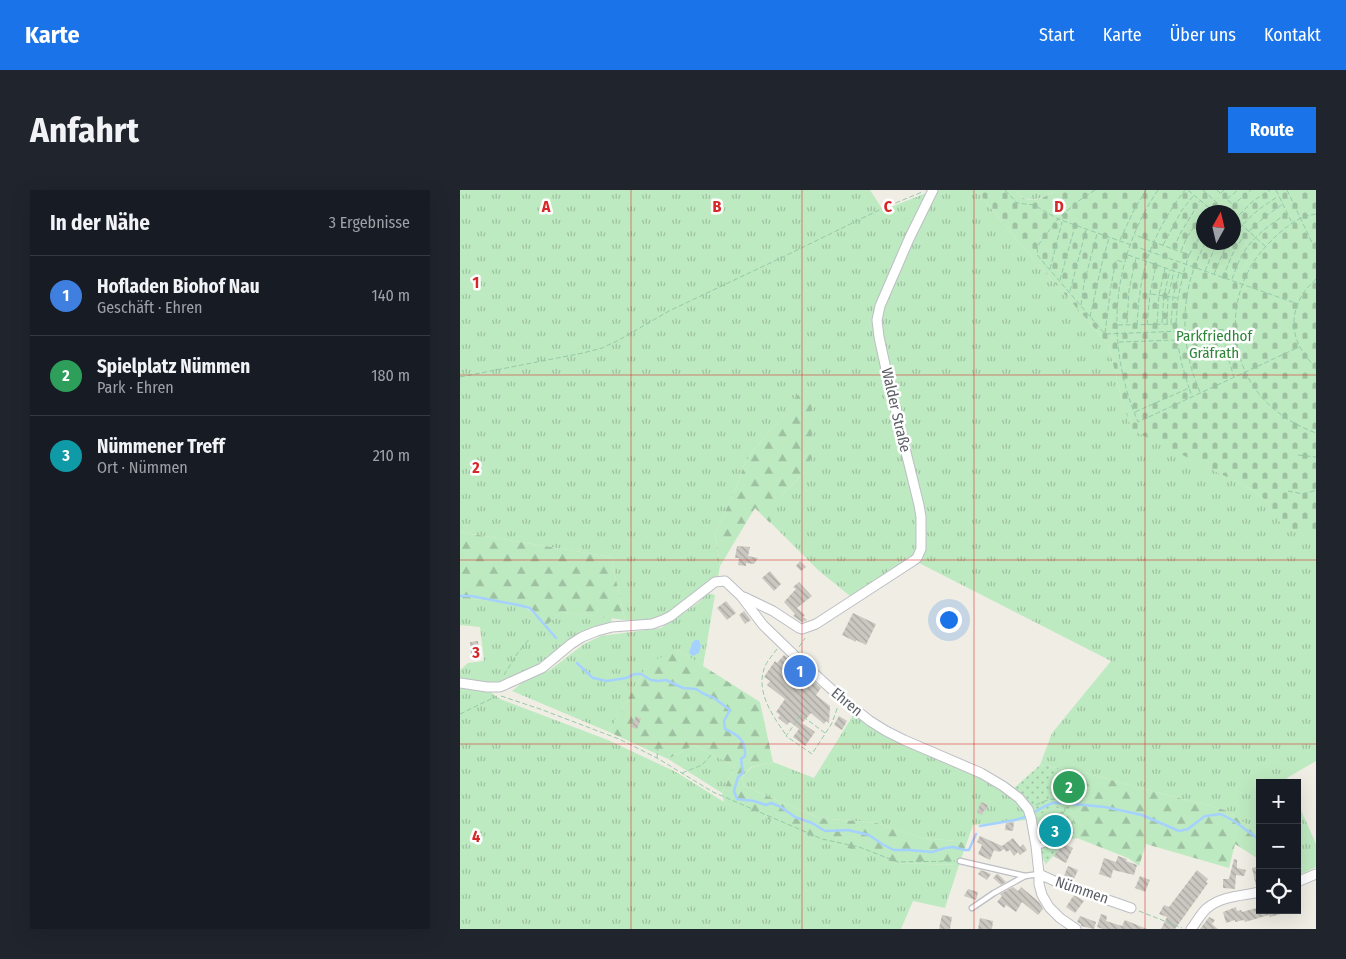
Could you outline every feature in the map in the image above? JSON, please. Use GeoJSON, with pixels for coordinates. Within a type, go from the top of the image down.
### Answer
{"type":"FeatureCollection","features":[{"type":"Feature","properties":{"kind":"street","name":"Walder Straße"},"geometry":{"type":"LineString","coordinates":[[811,626],[913,561],[917,558],[921,549],[919,505],[889,383],[877,320],[880,306],[933,190]]}},
{"type":"Feature","properties":{"kind":"street"},"geometry":{"type":"LineString","coordinates":[[460,684],[500,687],[542,668],[571,644],[589,634],[612,627],[652,624],[671,616],[715,582],[725,581],[742,596],[773,611],[799,628],[811,626]]}},
{"type":"Feature","properties":{"kind":"street","name":"Ehren"},"geometry":{"type":"LineString","coordinates":[[742,596],[763,625],[794,655],[870,721],[904,740],[989,777],[1013,793],[1031,819]]}},
{"type":"Feature","properties":{"kind":"street","name":"Nümmen"},"geometry":{"type":"LineString","coordinates":[[1031,819],[1039,874],[1131,908]]}},
{"type":"Feature","properties":{"kind":"street"},"geometry":{"type":"LineString","coordinates":[[1039,874],[1040,891],[1045,901],[1060,918],[1076,929]]}},
{"type":"Feature","properties":{"kind":"street"},"geometry":{"type":"LineString","coordinates":[[1301,880],[1316,874]]}},
{"type":"Feature","properties":{"kind":"street"},"geometry":{"type":"LineString","coordinates":[[1191,929],[1204,910],[1216,902],[1256,893]]}},
{"type":"Feature","properties":{"kind":"lane"},"geometry":{"type":"LineString","coordinates":[[960,861],[1025,876]]}},
{"type":"Feature","properties":{"kind":"lane"},"geometry":{"type":"LineString","coordinates":[[972,908],[1025,876],[1039,874]]}},
{"type":"Feature","properties":{"kind":"path"},"geometry":{"type":"LineString","coordinates":[[460,377],[602,348],[669,311],[879,210],[923,191],[933,190]]}},
{"type":"Feature","properties":{"kind":"path"},"geometry":{"type":"LineString","coordinates":[[1005,190],[1017,202],[1034,205],[1063,221],[1298,304]]}},
{"type":"Feature","properties":{"kind":"path"},"geometry":{"type":"LineString","coordinates":[[1096,190],[1058,219],[1037,248],[1038,256],[1105,333],[1235,329]]}},
{"type":"Feature","properties":{"kind":"path"},"geometry":{"type":"LineString","coordinates":[[1119,241],[1146,190]]}},
{"type":"Feature","properties":{"kind":"path"},"geometry":{"type":"LineString","coordinates":[[1158,190],[1142,218],[1130,245],[1120,279],[1117,301],[1117,342],[1124,383],[1138,422],[1299,347]]}},
{"type":"Feature","properties":{"kind":"path"},"geometry":{"type":"LineString","coordinates":[[1138,325],[1140,292],[1146,261],[1169,213],[1185,190]]}},
{"type":"Feature","properties":{"kind":"path"},"geometry":{"type":"LineString","coordinates":[[1188,190],[1206,205]]}},
{"type":"Feature","properties":{"kind":"path"},"geometry":{"type":"LineString","coordinates":[[1203,190],[1219,205]]}},
{"type":"Feature","properties":{"kind":"path"},"geometry":{"type":"LineString","coordinates":[[1216,190],[1233,205],[1251,190]]}},
{"type":"Feature","properties":{"kind":"path"},"geometry":{"type":"LineString","coordinates":[[1220,194],[1224,190]]}},
{"type":"Feature","properties":{"kind":"path"},"geometry":{"type":"LineString","coordinates":[[1227,200],[1238,190]]}},
{"type":"Feature","properties":{"kind":"path"},"geometry":{"type":"LineString","coordinates":[[1241,212],[1253,201],[1270,190]]}},
{"type":"Feature","properties":{"kind":"path"},"geometry":{"type":"LineString","coordinates":[[1276,190],[1293,223]]}},
{"type":"Feature","properties":{"kind":"path"},"geometry":{"type":"LineString","coordinates":[[1287,190],[1316,251]]}},
{"type":"Feature","properties":{"kind":"path"},"geometry":{"type":"LineString","coordinates":[[1163,245],[1182,210],[1194,195]]}},
{"type":"Feature","properties":{"kind":"path"},"geometry":{"type":"LineString","coordinates":[[1265,246],[1242,225],[1259,208],[1279,196]]}},
{"type":"Feature","properties":{"kind":"path"},"geometry":{"type":"LineString","coordinates":[[1174,249],[1180,234],[1200,200]]}},
{"type":"Feature","properties":{"kind":"path"},"geometry":{"type":"LineString","coordinates":[[1223,278],[1234,250],[1264,217],[1283,204]]}},
{"type":"Feature","properties":{"kind":"path"},"geometry":{"type":"LineString","coordinates":[[1231,280],[1242,255],[1256,238],[1270,225],[1288,213]]}},
{"type":"Feature","properties":{"kind":"path"},"geometry":{"type":"LineString","coordinates":[[1316,214],[1300,219],[1280,232],[1265,246],[1253,262],[1247,272],[1237,300],[1235,329],[1240,359],[1251,383],[1267,403],[1282,415],[1301,427],[1316,433]]}},
{"type":"Feature","properties":{"kind":"path"},"geometry":{"type":"LineString","coordinates":[[1050,269],[1063,221]]}},
{"type":"Feature","properties":{"kind":"path"},"geometry":{"type":"LineString","coordinates":[[1181,252],[1187,237],[1196,224]]}},
{"type":"Feature","properties":{"kind":"path"},"geometry":{"type":"LineString","coordinates":[[1060,281],[1075,225]]}},
{"type":"Feature","properties":{"kind":"path"},"geometry":{"type":"LineString","coordinates":[[1070,292],[1086,229]]}},
{"type":"Feature","properties":{"kind":"path"},"geometry":{"type":"LineString","coordinates":[[1081,305],[1084,283],[1097,233]]}},
{"type":"Feature","properties":{"kind":"path"},"geometry":{"type":"LineString","coordinates":[[1134,235],[1189,255]]}},
{"type":"Feature","properties":{"kind":"path"},"geometry":{"type":"LineString","coordinates":[[1090,317],[1109,237]]}},
{"type":"Feature","properties":{"kind":"path"},"geometry":{"type":"LineString","coordinates":[[1192,396],[1182,365],[1176,324],[1178,298],[1183,274],[1189,255],[1196,243]]}},
{"type":"Feature","properties":{"kind":"path"},"geometry":{"type":"LineString","coordinates":[[1200,393],[1190,366],[1185,331],[1188,289],[1194,267],[1202,250]]}},
{"type":"Feature","properties":{"kind":"path"},"geometry":{"type":"LineString","coordinates":[[1205,271],[1214,250]]}},
{"type":"Feature","properties":{"kind":"path"},"geometry":{"type":"LineString","coordinates":[[1214,274],[1224,250]]}},
{"type":"Feature","properties":{"kind":"path"},"geometry":{"type":"LineString","coordinates":[[1127,254],[1183,274]]}},
{"type":"Feature","properties":{"kind":"path"},"geometry":{"type":"LineString","coordinates":[[1127,325],[1129,290],[1136,257]]}},
{"type":"Feature","properties":{"kind":"path"},"geometry":{"type":"LineString","coordinates":[[1105,333],[1116,260],[1124,262]]}},
{"type":"Feature","properties":{"kind":"path"},"geometry":{"type":"LineString","coordinates":[[1147,325],[1150,294],[1156,264]]}},
{"type":"Feature","properties":{"kind":"path"},"geometry":{"type":"LineString","coordinates":[[1156,324],[1159,295],[1165,268]]}},
{"type":"Feature","properties":{"kind":"path"},"geometry":{"type":"LineString","coordinates":[[1162,324],[1164,296],[1170,269]]}},
{"type":"Feature","properties":{"kind":"path"},"geometry":{"type":"LineString","coordinates":[[1167,324],[1168,297],[1174,271]]}},
{"type":"Feature","properties":{"kind":"path"},"geometry":{"type":"LineString","coordinates":[[1171,324],[1173,297],[1179,272]]}},
{"type":"Feature","properties":{"kind":"path"},"geometry":{"type":"LineString","coordinates":[[1316,279],[1303,292],[1298,304],[1294,324],[1299,347],[1306,358],[1316,367]]}},
{"type":"Feature","properties":{"kind":"path"},"geometry":{"type":"LineString","coordinates":[[1150,294],[1178,298]]}},
{"type":"Feature","properties":{"kind":"path"},"geometry":{"type":"LineString","coordinates":[[1117,325],[1176,324]]}},
{"type":"Feature","properties":{"kind":"path"},"geometry":{"type":"LineString","coordinates":[[1223,329],[1226,351],[1234,377]]}},
{"type":"Feature","properties":{"kind":"path"},"geometry":{"type":"LineString","coordinates":[[1117,342],[1177,340]]}},
{"type":"Feature","properties":{"kind":"path"},"geometry":{"type":"LineString","coordinates":[[1134,412],[1189,388]]}},
{"type":"Feature","properties":{"kind":"path"},"geometry":{"type":"LineString","coordinates":[[1298,455],[1316,457]]}},
{"type":"Feature","properties":{"kind":"path"},"geometry":{"type":"LineString","coordinates":[[1288,491],[1303,494],[1314,491],[1316,487]]}},
{"type":"Feature","properties":{"kind":"path"},"geometry":{"type":"LineString","coordinates":[[794,655],[811,626]]}},
{"type":"Feature","properties":{"kind":"path"},"geometry":{"type":"LineString","coordinates":[[500,687],[505,671],[530,638]]}},
{"type":"Feature","properties":{"kind":"path"},"geometry":{"type":"LineString","coordinates":[[782,642],[763,671],[762,684],[768,706],[786,736],[812,754],[832,723],[842,698]]}},
{"type":"Feature","properties":{"kind":"path"},"geometry":{"type":"LineString","coordinates":[[460,714],[499,695],[600,731],[657,758],[713,792],[822,839],[859,847],[898,862],[960,861]]}},
{"type":"Feature","properties":{"kind":"path"},"geometry":{"type":"LineString","coordinates":[[786,736],[801,715],[825,733]]}},
{"type":"Feature","properties":{"kind":"path"},"geometry":{"type":"LineString","coordinates":[[657,758],[658,745]]}},
{"type":"Feature","properties":{"kind":"path"},"geometry":{"type":"LineString","coordinates":[[681,773],[702,765],[710,755]]}},
{"type":"Feature","properties":{"kind":"path"},"geometry":{"type":"LineString","coordinates":[[1050,799],[1065,800],[1065,811],[1031,819],[1050,799]]}},
{"type":"Feature","properties":{"kind":"path"},"geometry":{"type":"LineString","coordinates":[[1058,813],[1066,838]]}},
{"type":"Feature","properties":{"kind":"path"},"geometry":{"type":"LineString","coordinates":[[1131,908],[1184,929]]}},
{"type":"Feature","properties":{"kind":"green space"},"geometry":{"type":"Polygon","coordinates":[[[460,190],[870,190],[883,210],[927,194],[875,309],[875,342],[916,511],[918,542],[914,556],[850,596],[818,570],[769,521],[782,495],[803,474],[812,424],[812,397],[793,403],[744,465],[737,486],[715,534],[720,566],[718,577],[701,587],[667,614],[647,620],[625,620],[611,557],[460,532],[460,190]]]}},
{"type":"Feature","properties":{"kind":"green space"},"geometry":{"type":"Polygon","coordinates":[[[937,190],[976,190],[1021,245],[1097,331],[1109,347],[1122,401],[1132,429],[1255,491],[1266,501],[1289,529],[1316,529],[1316,761],[1287,779],[1256,779],[1256,830],[1225,810],[1077,771],[1040,765],[1052,733],[1111,661],[919,563],[924,553],[922,497],[890,375],[879,317],[933,195],[937,190]]]}},
{"type":"Feature","properties":{"kind":"green space","name":"Parkfriedhof Gräfrath"},"geometry":{"type":"Polygon","coordinates":[[[976,190],[1015,190],[1025,199],[1035,200],[1058,190],[1316,190],[1316,529],[1289,529],[1283,527],[1266,501],[1255,491],[1132,430],[1122,401],[1109,347],[1021,245],[976,190]]]}},
{"type":"Feature","properties":{"kind":"green space"},"geometry":{"type":"Polygon","coordinates":[[[1015,190],[1058,190],[1041,198],[1030,200],[1015,190]]]}},
{"type":"Feature","properties":{"kind":"green space"},"geometry":{"type":"Polygon","coordinates":[[[802,389],[812,397],[812,456],[803,474],[782,495],[770,523],[755,508],[720,566],[715,534],[737,486],[744,465],[802,389]]]}},
{"type":"Feature","properties":{"kind":"green space"},"geometry":{"type":"Polygon","coordinates":[[[460,532],[611,557],[625,620],[562,612],[543,628],[532,613],[523,607],[460,598],[460,532]]]}},
{"type":"Feature","properties":{"kind":"green space"},"geometry":{"type":"Polygon","coordinates":[[[708,593],[715,595],[703,666],[678,650],[645,669],[609,732],[512,691],[524,681],[550,670],[584,644],[601,636],[661,628],[698,603],[708,593]]]}},
{"type":"Feature","properties":{"kind":"green space"},"geometry":{"type":"Polygon","coordinates":[[[460,598],[522,607],[532,613],[543,627],[562,612],[612,618],[611,622],[586,631],[567,641],[533,669],[490,684],[460,680],[460,670],[468,663],[484,661],[480,627],[460,625],[460,598]]]}},
{"type":"Feature","properties":{"kind":"green space"},"geometry":{"type":"Polygon","coordinates":[[[678,650],[760,702],[773,762],[751,767],[742,777],[744,786],[819,818],[877,823],[921,838],[967,842],[959,865],[896,863],[822,840],[724,802],[722,793],[735,766],[694,745],[668,759],[609,732],[645,669],[657,659],[678,650]]]}},
{"type":"Feature","properties":{"kind":"green space"},"geometry":{"type":"Polygon","coordinates":[[[460,687],[489,691],[500,699],[608,740],[676,772],[724,802],[896,863],[959,865],[945,908],[913,901],[901,929],[460,929],[460,687]]]}},
{"type":"Feature","properties":{"kind":"green space"},"geometry":{"type":"Polygon","coordinates":[[[855,712],[887,737],[987,780],[1014,799],[1025,813],[1026,820],[973,825],[967,842],[921,838],[877,823],[819,818],[744,786],[742,777],[752,767],[773,762],[814,778],[855,712]]]}},
{"type":"Feature","properties":{"kind":"green space"},"geometry":{"type":"Polygon","coordinates":[[[694,745],[735,766],[722,793],[668,759],[694,745]]]}},
{"type":"Feature","properties":{"kind":"green space"},"geometry":{"type":"Polygon","coordinates":[[[1040,765],[1077,771],[1071,807],[1077,838],[1069,840],[1063,850],[1060,848],[1046,864],[1041,856],[1036,829],[1013,789],[1040,765]]]}},
{"type":"Feature","properties":{"kind":"green space"},"geometry":{"type":"Polygon","coordinates":[[[1077,771],[1225,810],[1256,830],[1256,857],[1235,844],[1229,868],[1146,844],[1139,866],[1128,858],[1077,838],[1071,807],[1077,771]]]}},
{"type":"Feature","properties":{"kind":"green space"},"geometry":{"type":"Polygon","coordinates":[[[1060,807],[1061,810],[1038,819],[1036,815],[1060,807]]]}},
{"type":"Feature","properties":{"kind":"green space"},"geometry":{"type":"Polygon","coordinates":[[[1301,810],[1316,844],[1316,867],[1310,870],[1301,863],[1301,810]]]}},
{"type":"Feature","properties":{"kind":"green space"},"geometry":{"type":"Polygon","coordinates":[[[1301,863],[1310,870],[1301,874],[1301,863]]]}},
{"type":"Feature","properties":{"kind":"water"},"geometry":{"type":"Polygon","coordinates":[[[695,640],[699,640],[701,646],[699,653],[693,656],[689,653],[695,640]]]}},
{"type":"Feature","properties":{"kind":"building"},"geometry":{"type":"Polygon","coordinates":[[[737,546],[750,547],[748,556],[758,558],[754,564],[738,565],[739,558],[735,558],[737,546]]]}},
{"type":"Feature","properties":{"kind":"building"},"geometry":{"type":"Polygon","coordinates":[[[800,561],[806,567],[801,571],[796,566],[800,561]]]}},
{"type":"Feature","properties":{"kind":"building"},"geometry":{"type":"Polygon","coordinates":[[[770,571],[781,584],[774,591],[762,578],[770,571]]]}},
{"type":"Feature","properties":{"kind":"building"},"geometry":{"type":"Polygon","coordinates":[[[799,582],[812,596],[797,608],[805,615],[803,617],[807,620],[802,622],[793,616],[795,614],[784,602],[796,589],[793,587],[799,582]]]}},
{"type":"Feature","properties":{"kind":"building"},"geometry":{"type":"Polygon","coordinates":[[[726,601],[736,613],[727,620],[717,608],[726,601]]]}},
{"type":"Feature","properties":{"kind":"building"},"geometry":{"type":"Polygon","coordinates":[[[744,611],[751,620],[745,624],[739,615],[744,611]]]}},
{"type":"Feature","properties":{"kind":"building"},"geometry":{"type":"Polygon","coordinates":[[[853,613],[876,624],[866,645],[842,635],[853,613]]]}},
{"type":"Feature","properties":{"kind":"building"},"geometry":{"type":"Polygon","coordinates":[[[478,641],[479,653],[471,654],[470,642],[478,641]]]}},
{"type":"Feature","properties":{"kind":"building"},"geometry":{"type":"Polygon","coordinates":[[[784,655],[821,688],[816,695],[830,706],[829,723],[826,721],[824,724],[811,713],[802,723],[815,732],[805,746],[793,737],[799,729],[790,722],[787,725],[778,718],[780,715],[776,712],[785,699],[767,685],[770,681],[764,677],[775,661],[777,663],[784,655]]]}},
{"type":"Feature","properties":{"kind":"building"},"geometry":{"type":"Polygon","coordinates":[[[636,716],[641,719],[637,729],[631,727],[636,716]]]}},
{"type":"Feature","properties":{"kind":"building"},"geometry":{"type":"Polygon","coordinates":[[[839,716],[847,721],[842,730],[834,725],[839,716]]]}},
{"type":"Feature","properties":{"kind":"building"},"geometry":{"type":"Polygon","coordinates":[[[1051,782],[1060,783],[1059,791],[1051,791],[1051,782]]]}},
{"type":"Feature","properties":{"kind":"building"},"geometry":{"type":"Polygon","coordinates":[[[981,802],[988,805],[982,815],[977,812],[981,802]]]}},
{"type":"Feature","properties":{"kind":"building"},"geometry":{"type":"Polygon","coordinates":[[[1014,822],[1013,831],[1005,830],[1006,823],[1014,822]]]}},
{"type":"Feature","properties":{"kind":"building"},"geometry":{"type":"Polygon","coordinates":[[[1060,823],[1064,838],[1051,841],[1047,826],[1060,823]]]}},
{"type":"Feature","properties":{"kind":"building"},"geometry":{"type":"Polygon","coordinates":[[[980,836],[1002,846],[1013,838],[1020,847],[1023,844],[1027,850],[1020,855],[1018,852],[1014,856],[1010,850],[1006,852],[1004,849],[999,852],[994,850],[990,860],[978,854],[982,845],[977,842],[980,836]]]}},
{"type":"Feature","properties":{"kind":"building"},"geometry":{"type":"Polygon","coordinates":[[[1064,844],[1073,848],[1066,863],[1053,856],[1064,844]]]}},
{"type":"Feature","properties":{"kind":"building"},"geometry":{"type":"Polygon","coordinates":[[[1118,856],[1137,865],[1134,875],[1113,870],[1111,878],[1099,874],[1104,858],[1116,862],[1118,856]]]}},
{"type":"Feature","properties":{"kind":"building"},"geometry":{"type":"Polygon","coordinates":[[[1234,859],[1237,860],[1237,868],[1246,870],[1244,876],[1236,875],[1235,889],[1223,888],[1223,879],[1229,879],[1234,859]]]}},
{"type":"Feature","properties":{"kind":"building"},"geometry":{"type":"Polygon","coordinates":[[[1068,866],[1078,870],[1073,881],[1063,878],[1068,866]]]}},
{"type":"Feature","properties":{"kind":"building"},"geometry":{"type":"Polygon","coordinates":[[[1256,867],[1256,886],[1252,868],[1256,867]]]}},
{"type":"Feature","properties":{"kind":"building"},"geometry":{"type":"Polygon","coordinates":[[[981,870],[991,874],[987,880],[978,874],[981,870]]]}},
{"type":"Feature","properties":{"kind":"building"},"geometry":{"type":"Polygon","coordinates":[[[1197,870],[1208,879],[1206,882],[1208,883],[1175,929],[1161,929],[1167,917],[1159,914],[1164,905],[1169,907],[1197,870]]]}},
{"type":"Feature","properties":{"kind":"building"},"geometry":{"type":"Polygon","coordinates":[[[997,874],[1006,882],[1001,885],[993,878],[997,874]]]}},
{"type":"Feature","properties":{"kind":"building"},"geometry":{"type":"Polygon","coordinates":[[[1140,876],[1150,880],[1145,892],[1135,888],[1140,876]]]}},
{"type":"Feature","properties":{"kind":"building"},"geometry":{"type":"Polygon","coordinates":[[[1013,887],[1018,891],[1021,887],[1039,902],[1043,909],[1038,915],[1022,902],[1016,912],[1006,905],[1004,908],[997,902],[1002,896],[1000,894],[1013,887]]]}},
{"type":"Feature","properties":{"kind":"building"},"geometry":{"type":"Polygon","coordinates":[[[968,889],[978,892],[976,900],[964,896],[968,889]]]}},
{"type":"Feature","properties":{"kind":"building"},"geometry":{"type":"Polygon","coordinates":[[[1074,895],[1084,901],[1075,913],[1066,907],[1074,895]]]}},
{"type":"Feature","properties":{"kind":"building"},"geometry":{"type":"Polygon","coordinates":[[[1236,907],[1237,911],[1241,910],[1242,912],[1256,908],[1256,914],[1281,914],[1270,917],[1269,915],[1245,922],[1244,920],[1235,922],[1235,920],[1226,923],[1223,912],[1236,907]]]}},
{"type":"Feature","properties":{"kind":"building"},"geometry":{"type":"Polygon","coordinates":[[[1101,914],[1107,916],[1106,921],[1122,926],[1125,920],[1147,929],[1103,929],[1097,927],[1101,914]]]}},
{"type":"Feature","properties":{"kind":"building"},"geometry":{"type":"Polygon","coordinates":[[[942,915],[952,917],[950,929],[939,929],[942,915]]]}},
{"type":"Feature","properties":{"kind":"building"},"geometry":{"type":"Polygon","coordinates":[[[1080,916],[1096,922],[1094,929],[1081,926],[1077,922],[1080,916]]]}},
{"type":"Feature","properties":{"kind":"building"},"geometry":{"type":"Polygon","coordinates":[[[1209,917],[1215,920],[1212,924],[1218,929],[1200,929],[1209,917]]]}},
{"type":"Feature","properties":{"kind":"building"},"geometry":{"type":"Polygon","coordinates":[[[980,918],[993,921],[992,929],[978,929],[980,918]]]}},
{"type":"Feature","properties":{"kind":"waterway"},"geometry":{"type":"LineString","coordinates":[[460,596],[471,596],[530,608],[556,638]]}},
{"type":"Feature","properties":{"kind":"waterway"},"geometry":{"type":"LineString","coordinates":[[577,663],[593,678],[607,681],[641,674],[651,680],[666,680],[683,688],[696,689],[714,698],[730,710],[724,721],[725,729],[743,742],[745,750],[745,756],[741,759],[743,773],[738,777],[734,791],[737,799],[766,805],[771,803],[825,831],[848,830],[869,835],[894,850],[932,852],[953,847],[969,850],[976,834]]}},
{"type":"Feature","properties":{"kind":"waterway"},"geometry":{"type":"LineString","coordinates":[[1033,813],[1053,803],[1105,807],[1142,815],[1179,831],[1188,829],[1205,816],[1221,814],[1256,837]]}},
{"type":"Feature","properties":{"kind":"waterway"},"geometry":{"type":"LineString","coordinates":[[980,826],[1028,816]]}},
{"type":"Feature","properties":{"kind":"place","name":"Hofladen Biohof Nau"},"geometry":{"type":"Point","coordinates":[800,671]}},
{"type":"Feature","properties":{"kind":"place","name":"Spielplatz Nümmen"},"geometry":{"type":"Point","coordinates":[1069,787]}},
{"type":"Feature","properties":{"kind":"place","name":"Nümmener Treff"},"geometry":{"type":"Point","coordinates":[1055,831]}}]}
